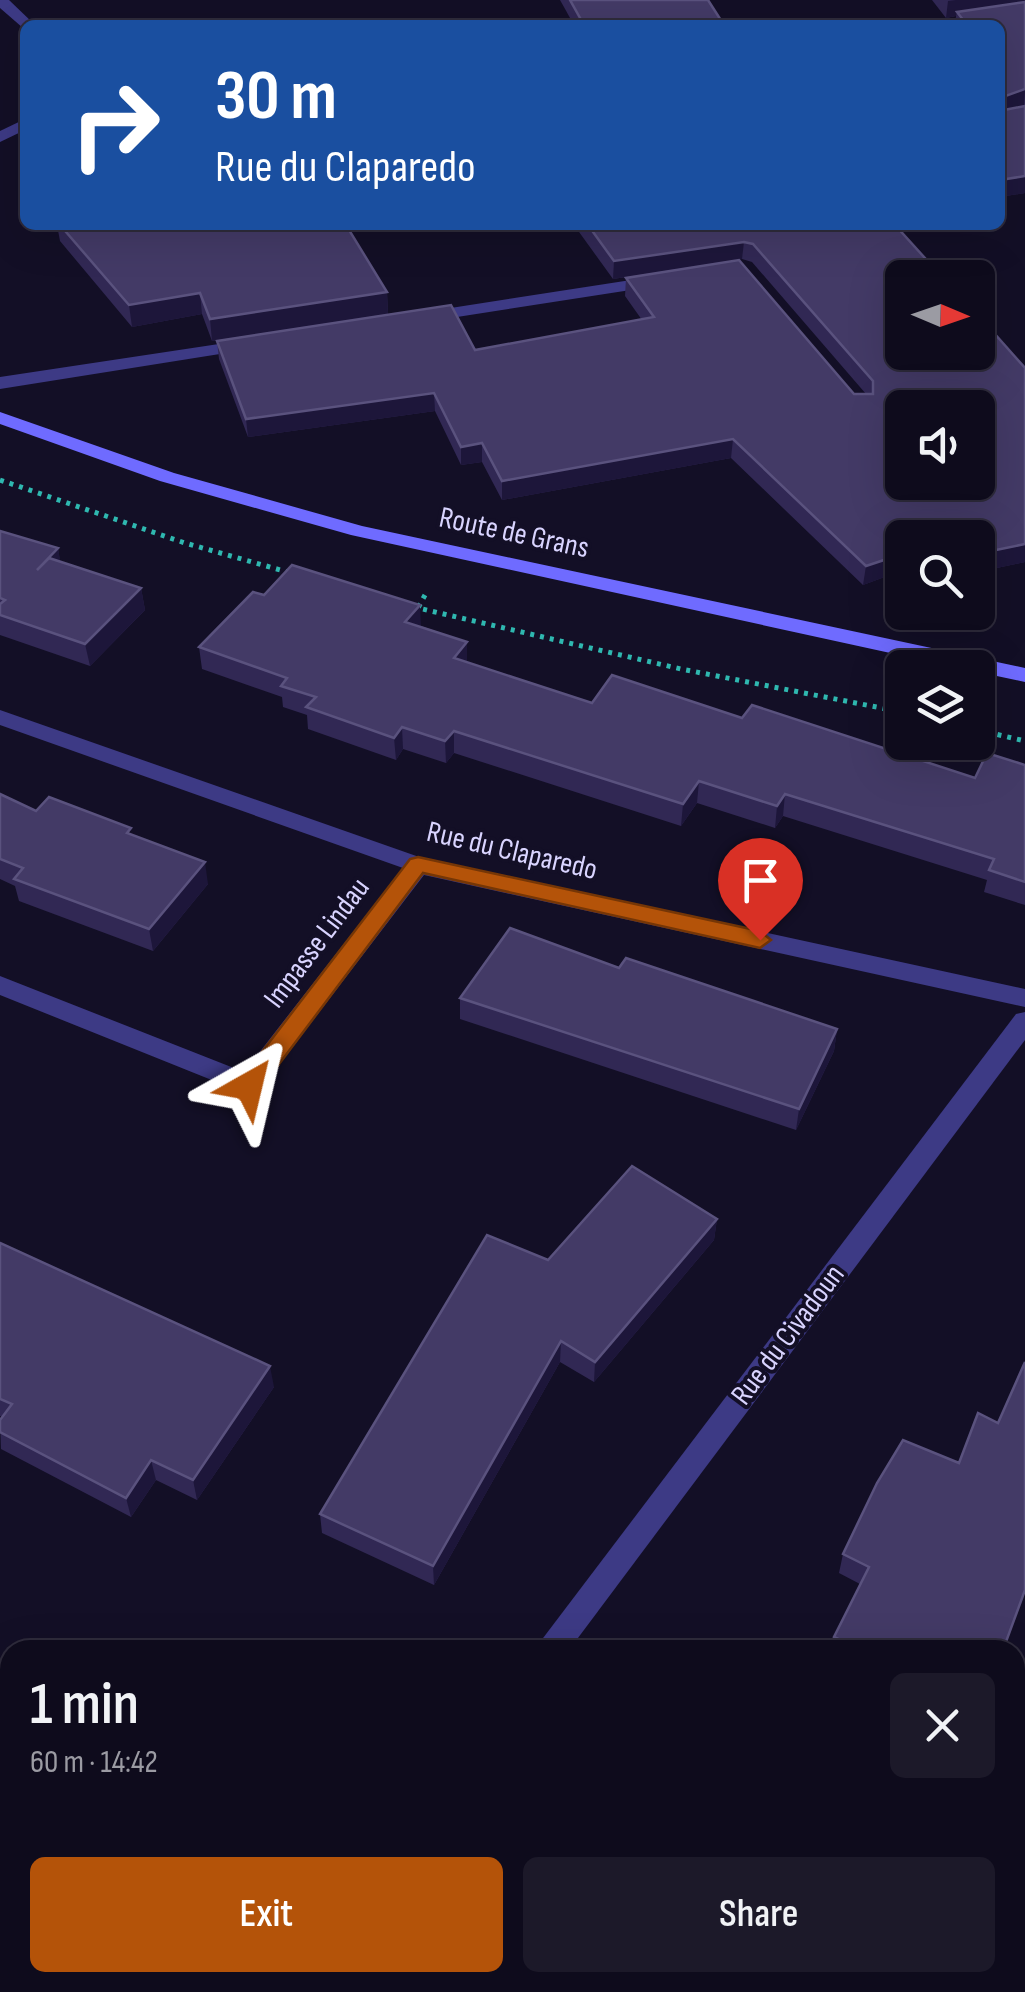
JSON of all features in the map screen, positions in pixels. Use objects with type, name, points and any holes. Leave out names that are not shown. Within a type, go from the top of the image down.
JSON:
[{"type":"street","points":[[0,0],[22,20]]},
{"type":"street","points":[[966,20],[1025,11]]},
{"type":"street","points":[[410,320],[684,277]]},
{"type":"street","points":[[0,383],[274,340]]},
{"type":"street","name":"Route de Grans","points":[[0,418],[168,477],[358,530],[1025,676]]},
{"type":"street","name":"Rue du Claparedo","points":[[0,718],[418,865],[1025,998]]},
{"type":"street","name":"Impasse Lindau","points":[[0,985],[249,1086],[418,865]]},
{"type":"street","name":"Rue du Civadoun","points":[[558,1640],[1025,1020]]},
{"type":"path","points":[[0,480],[186,543],[292,573]]},
{"type":"path","points":[[418,608],[432,584]]},
{"type":"path","points":[[400,603],[681,669],[885,709]]},
{"type":"path","points":[[995,734],[1025,741]]},
{"type":"building","points":[[570,0],[708,0],[721,20],[581,20]]},
{"type":"building","points":[[1025,2],[1025,89],[1005,96],[1005,20],[963,20],[957,12]]},
{"type":"building","points":[[1025,106],[1025,176],[1005,179],[1005,110]]},
{"type":"building","points":[[64,230],[349,230],[387,292],[210,319],[200,293],[129,305]]},
{"type":"building","points":[[592,230],[900,230],[927,260],[885,260],[885,370],[995,370],[995,334],[1025,368],[1025,544],[995,550],[995,520],[885,520],[885,560],[866,566],[733,439],[502,481],[482,443],[461,447],[434,393],[246,419],[217,341],[451,305],[475,350],[654,317],[626,278],[739,260],[854,394],[873,394],[873,381],[753,244],[744,242],[614,261]]},
{"type":"building","points":[[0,531],[58,548],[37,570],[49,558],[141,588],[85,644],[0,615],[0,604],[5,600],[0,598]]},
{"type":"building","points":[[292,565],[420,605],[405,622],[467,642],[454,658],[592,703],[612,675],[742,718],[752,705],[885,749],[885,760],[920,760],[975,778],[984,760],[995,760],[995,756],[1025,765],[1025,882],[989,870],[994,859],[785,794],[777,806],[699,781],[683,804],[454,731],[445,741],[402,727],[394,738],[306,707],[316,697],[281,686],[287,678],[199,647],[253,592],[264,595]]},
{"type":"building","points":[[0,794],[36,811],[49,797],[131,828],[127,833],[205,862],[149,929],[14,879],[23,868],[0,859]]},
{"type":"building","points":[[510,928],[619,968],[626,958],[837,1029],[799,1109],[460,998]]},
{"type":"building","points":[[632,1166],[717,1219],[595,1362],[561,1341],[433,1566],[320,1514],[487,1235],[548,1260]]},
{"type":"building","points":[[0,1243],[270,1366],[193,1480],[151,1460],[126,1498],[0,1432],[0,1420],[12,1404],[0,1399]]},
{"type":"building","points":[[1025,1362],[1025,1590],[1007,1640],[834,1637],[869,1567],[843,1554],[903,1440],[959,1463],[978,1413],[998,1423]]},
{"type":"route","points":[[249,1086],[418,865],[760,940]]}]
